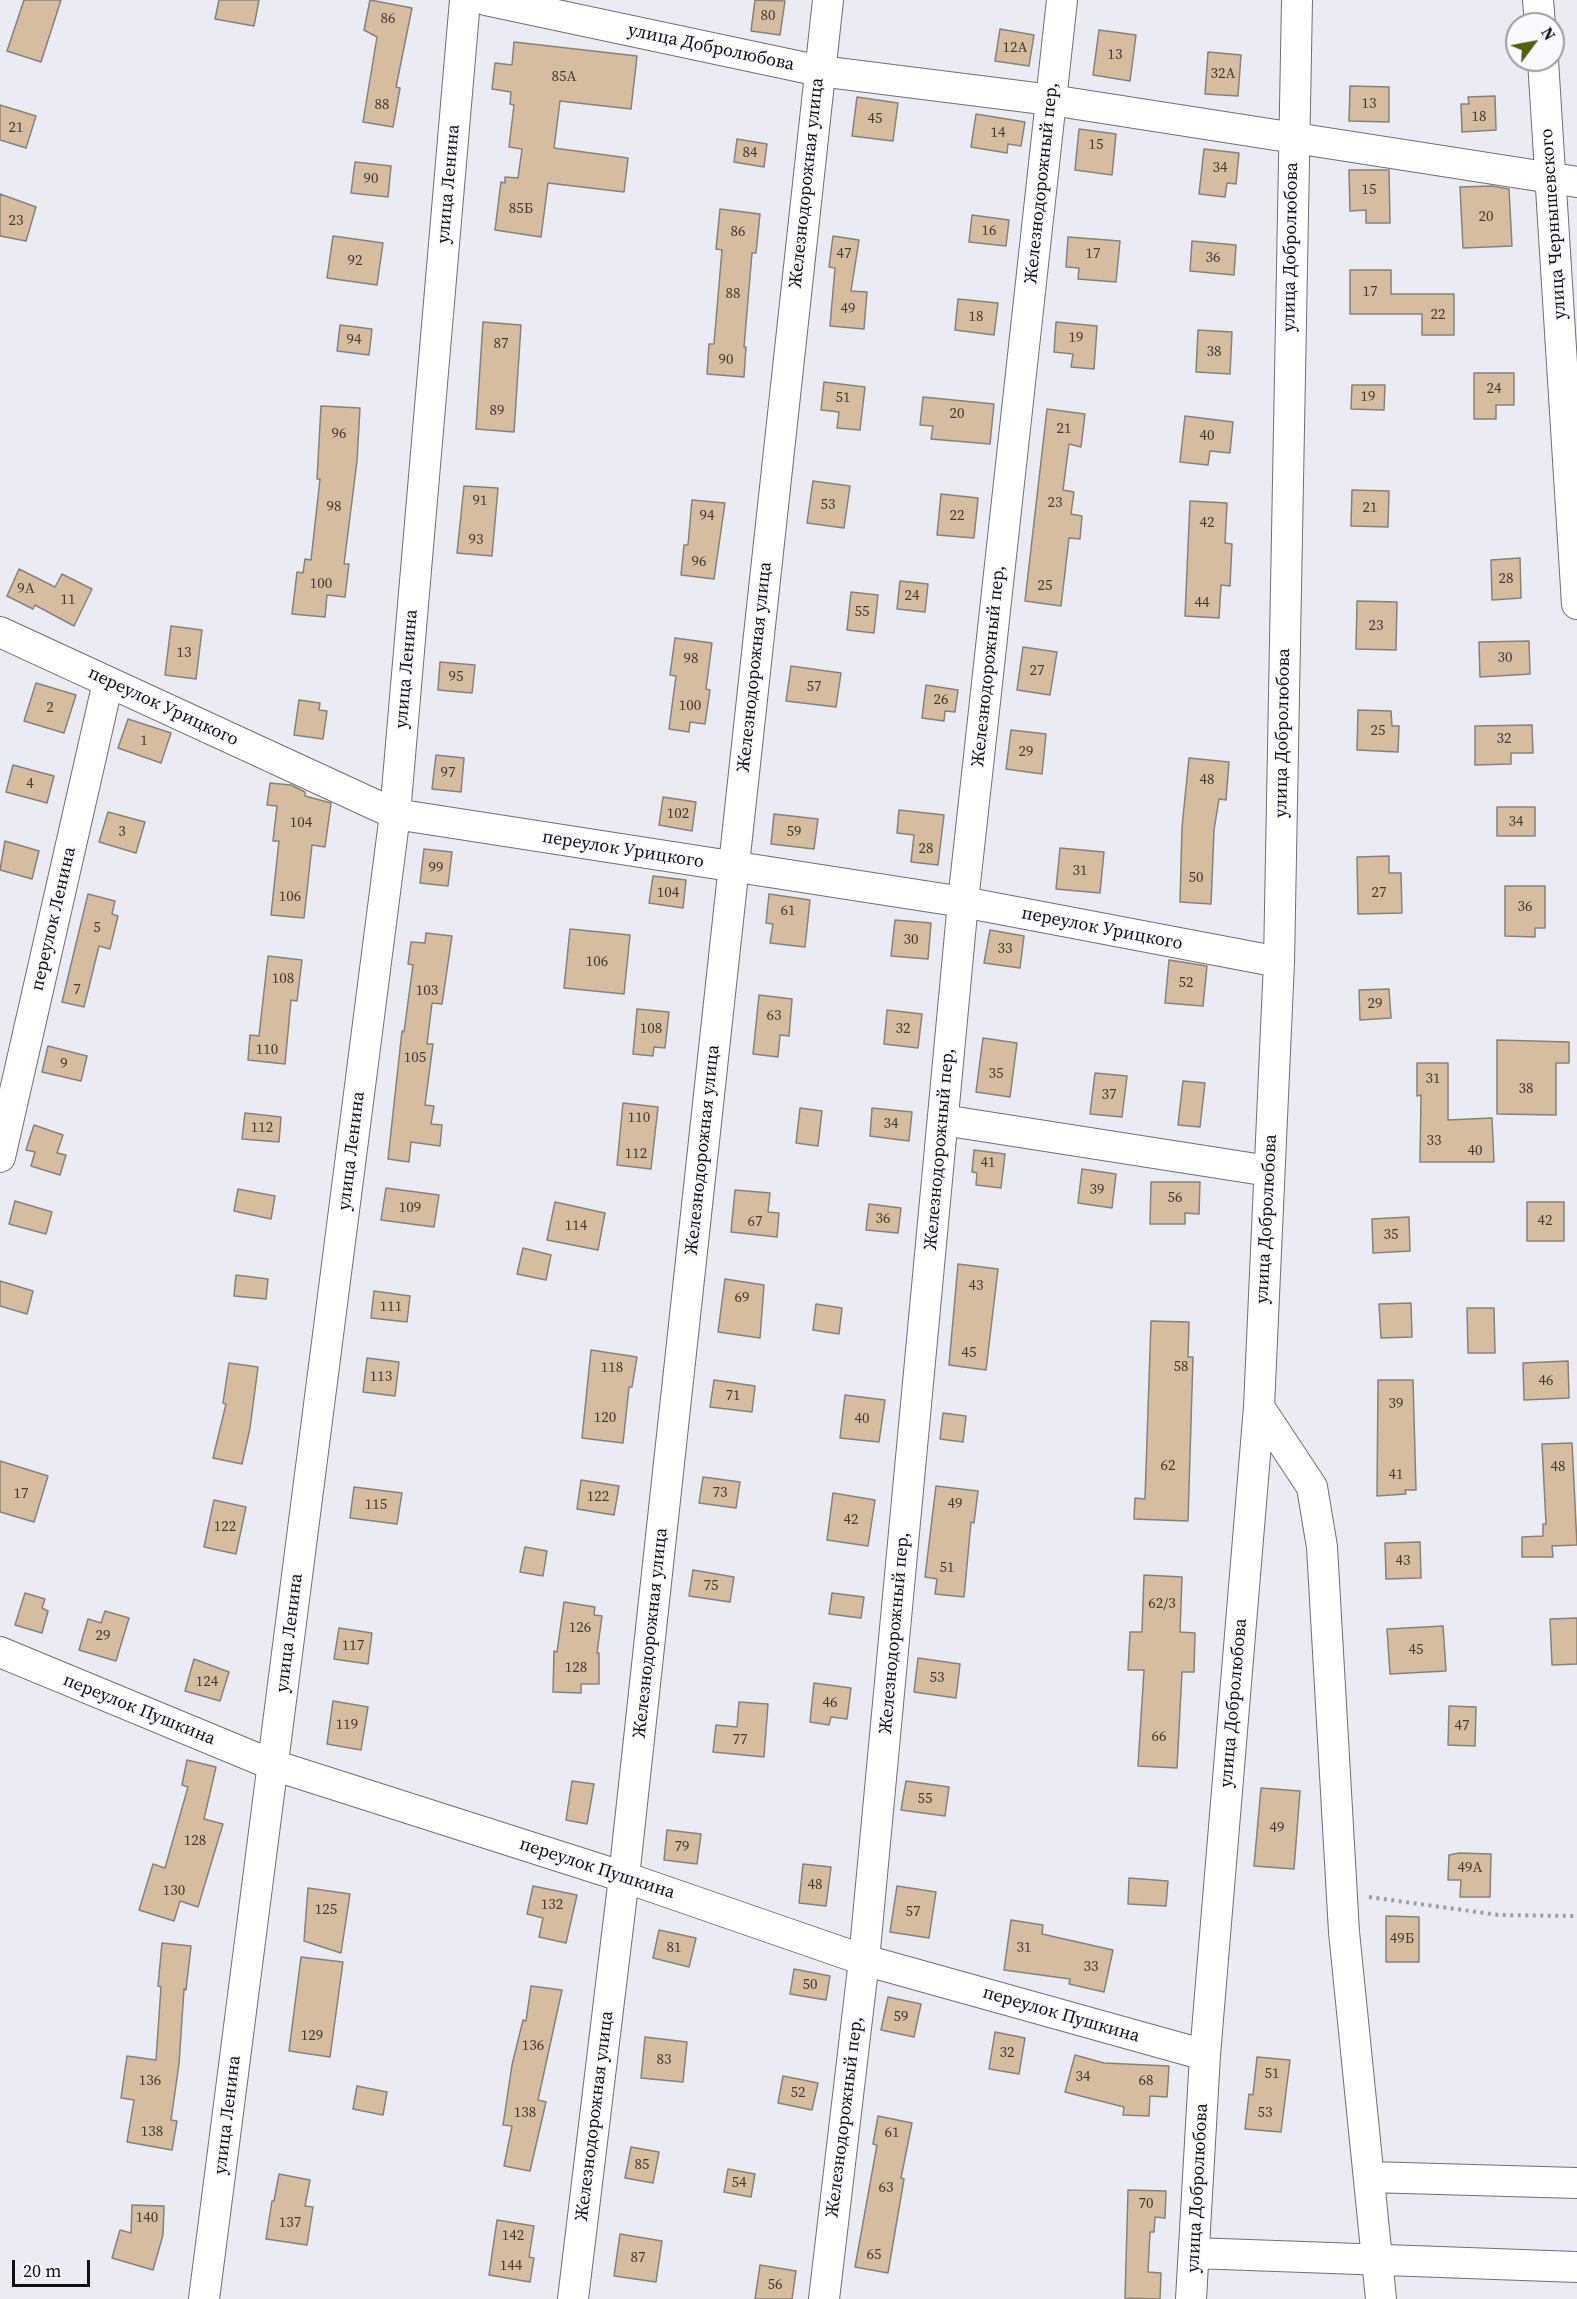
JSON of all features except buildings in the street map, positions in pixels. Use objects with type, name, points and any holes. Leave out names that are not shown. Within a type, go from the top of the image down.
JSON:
[{"type":"street","name":"улица Ленина","points":[[204,2299],[395,814],[465,0]]},
{"type":"street","name":"улица Добролюбова","points":[[486,0],[820,71],[1051,100],[1293,136],[1564,181]]},
{"type":"street","name":"Железнодорожная улица","points":[[573,2299],[624,1877],[828,0]]},
{"type":"street","name":"Железнодорожный пер,","points":[[824,2299],[864,1960],[963,902],[1062,0]]},
{"type":"street","name":"улица Добролюбова","points":[[1191,2299],[1206,2055],[1259,1407],[1279,962],[1297,0]]},
{"type":"street","name":"улица Чернышевского","points":[[1545,72],[1564,181],[1577,604]]},
{"type":"street","name":"переулок Урицкого","points":[[0,632],[395,814],[963,902],[1279,962]]},
{"type":"street","name":"переулок Ленина","points":[[0,1157],[108,682]]},
{"type":"street","points":[[943,1120],[1269,1172]]},
{"type":"street","points":[[1259,1407],[1312,1487],[1322,1547],[1342,1894],[1381,2299]]},
{"type":"street","name":"переулок Пушкина","points":[[0,1652],[273,1765],[624,1877],[864,1960],[1206,2055]]},
{"type":"street","points":[[1369,2177],[1577,2183]]},
{"type":"street","points":[[1194,2253],[1577,2267]]},
{"type":"path","points":[[1342,1894],[1499,1915],[1577,1916]]}]
